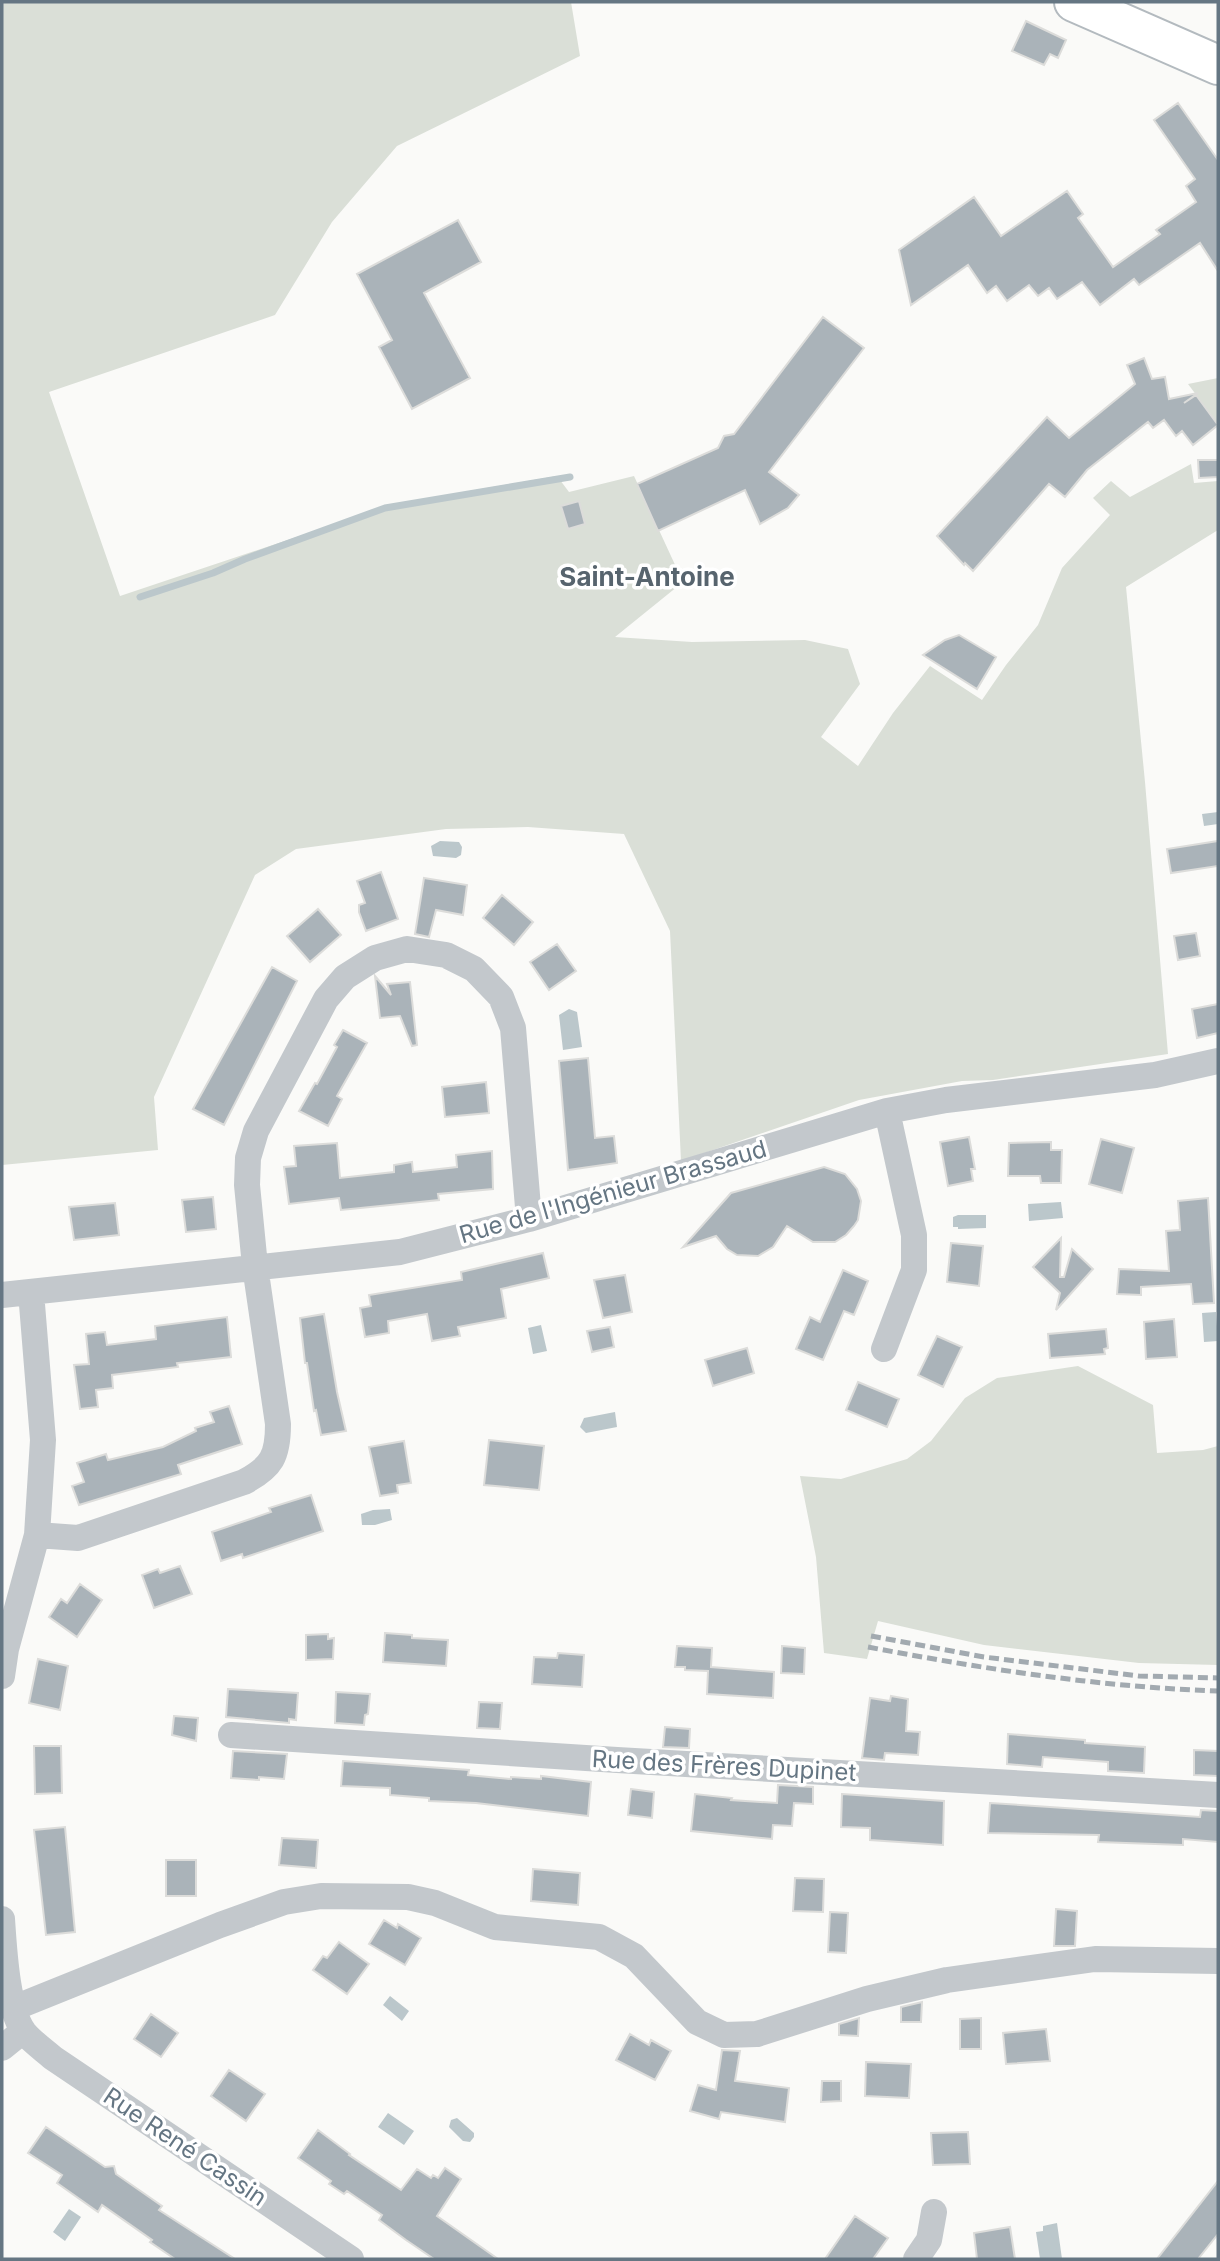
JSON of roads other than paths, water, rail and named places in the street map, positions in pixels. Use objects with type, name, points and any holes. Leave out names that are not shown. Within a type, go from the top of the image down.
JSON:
[{"type":"main road","points":[[1073,2],[1211,54]]},
{"type":"main road","points":[[1128,2],[1211,54]]},
{"type":"street","points":[[37,1535],[78,1538],[244,1482],[260,1474],[271,1463],[278,1445],[278,1424],[255,1266],[247,1158],[256,1131],[326,999],[345,977],[375,958],[407,949],[446,956],[474,969],[501,997],[513,1028],[529,1219]]},
{"type":"street","name":"Rue de l'Ingénieur Brassaud","points":[[2,1295],[400,1252],[529,1219],[887,1111],[946,1100],[1155,1075],[1218,1061]]},
{"type":"street","points":[[884,1349],[914,1270],[914,1235],[887,1111]]},
{"type":"street","points":[[2,1676],[6,1649],[37,1535],[43,1440],[31,1292]]},
{"type":"street","name":"Rue des Frères Dupinet","points":[[230,1735],[603,1760],[1218,1794]]},
{"type":"street","points":[[2,2048],[19,2019],[220,1925],[284,1902],[321,1896],[408,1897],[435,1903],[495,1927],[599,1937],[634,1956],[697,2022],[724,2035],[757,2034],[867,1999],[947,1980],[1095,1959],[1218,1962]]},
{"type":"street","points":[[2,1919],[5,1970],[19,2019]]},
{"type":"street","name":"Rue René Cassin","points":[[19,2019],[53,2058],[351,2259]]},
{"type":"street","points":[[916,2259],[929,2240],[934,2211]]},
{"type":"waterway","points":[[140,597],[213,573],[385,508],[570,477]]},
{"type":"railway","points":[[871,1636],[984,1657],[1139,1676],[1218,1678]]},
{"type":"railway","points":[[868,1647],[1042,1676],[1130,1686],[1218,1691]]},
{"type":"district","name":"Saint-Antoine","points":[[647,577]]}]
